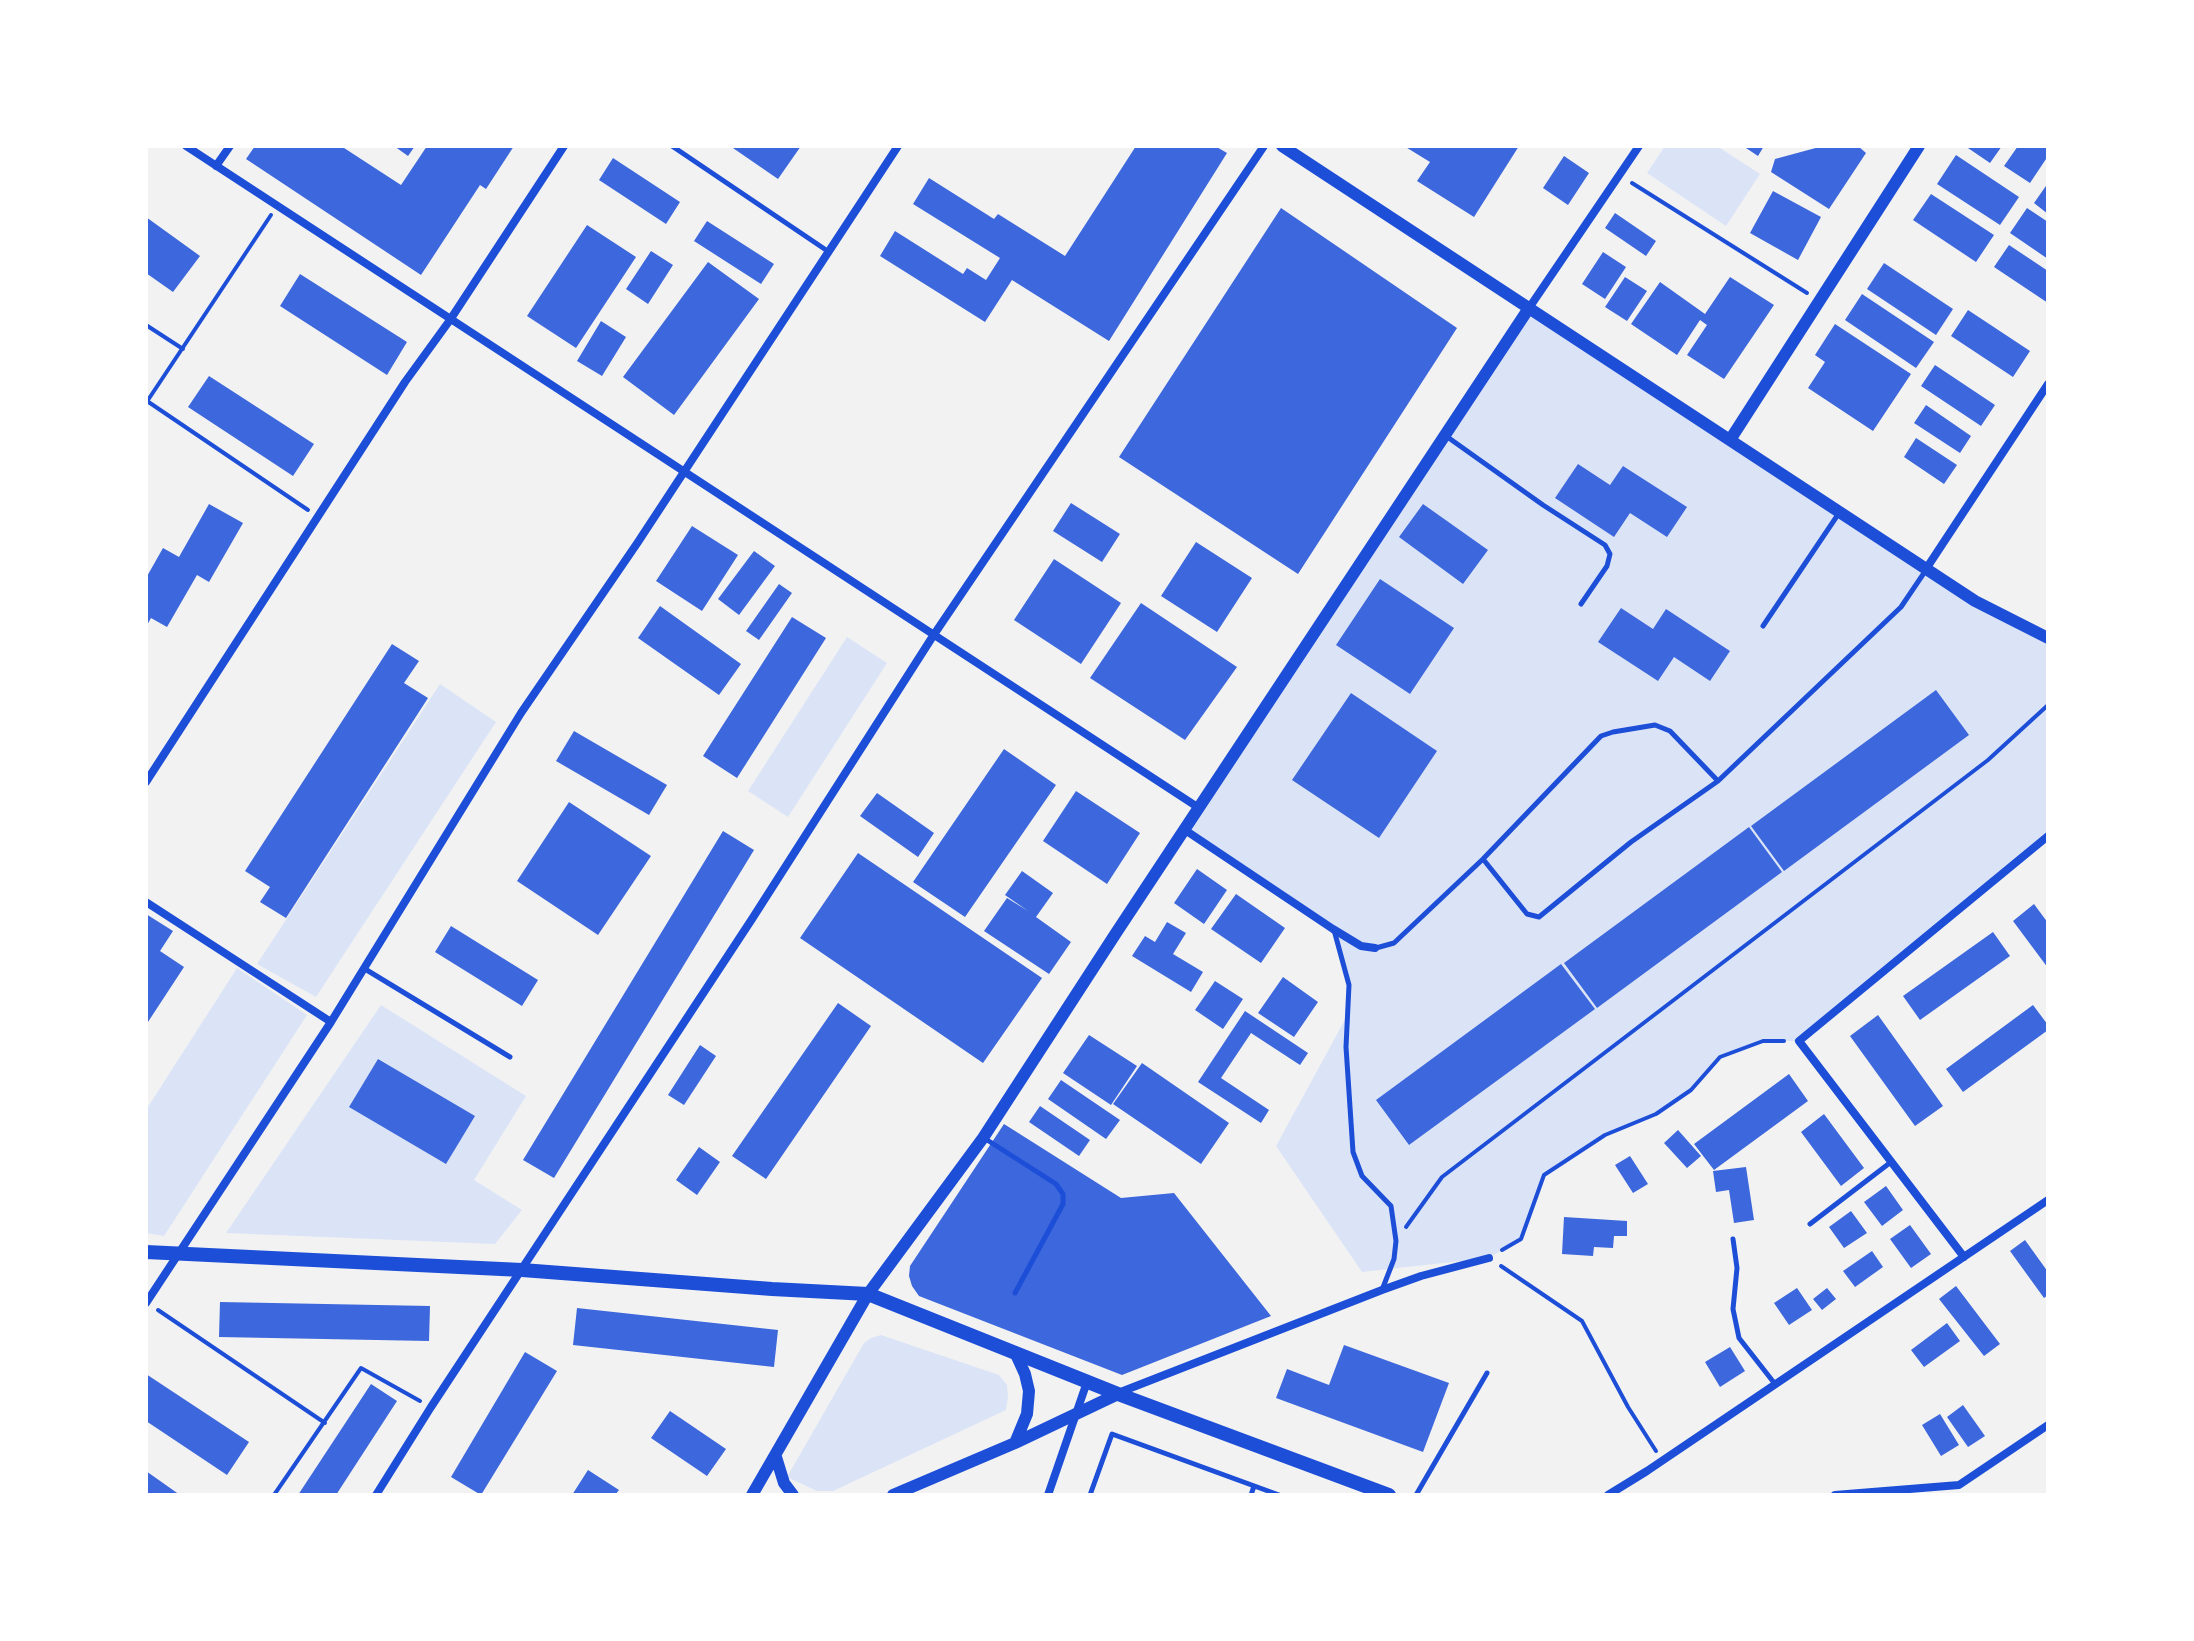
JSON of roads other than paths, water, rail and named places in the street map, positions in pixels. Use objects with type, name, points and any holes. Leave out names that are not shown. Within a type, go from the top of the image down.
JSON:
[{"type":"main road","points":[[146,1252],[522,1270],[868,1294],[1118,1394],[1389,1495]]},
{"type":"street","points":[[186,146],[1199,808]]},
{"type":"street","points":[[216,166],[230,146]]},
{"type":"street","points":[[146,782],[405,382],[450,320],[564,146]]},
{"type":"street","points":[[146,1302],[365,969],[521,713],[898,146]]},
{"type":"street","points":[[376,1495],[933,636],[1264,146]]},
{"type":"street","points":[[1282,146],[1975,601],[2048,638]]},
{"type":"street","points":[[752,1495],[868,1294],[983,1138],[1445,435],[1639,146]]},
{"type":"street","points":[[1730,440],[1919,146]]},
{"type":"street","points":[[1926,569],[2048,384]]},
{"type":"street","points":[[1185,830],[1333,929],[1361,946],[1375,948]]},
{"type":"street","points":[[1964,1257],[1799,1041],[2048,836]]},
{"type":"street","points":[[146,902],[331,1022]]},
{"type":"street","points":[[1608,1495],[2048,1200]]},
{"type":"street","points":[[893,1495],[1015,1443],[1118,1394],[1382,1290],[1489,1258]]},
{"type":"street","points":[[1015,1352],[1029,1391],[1027,1414],[1015,1443]]},
{"type":"street","points":[[1048,1495],[1087,1382]]},
{"type":"street","points":[[1835,1495],[1959,1485],[2048,1425]]},
{"type":"street","points":[[776,1457],[784,1483],[793,1495]]},
{"type":"lane","points":[[672,146],[829,252]]},
{"type":"lane","points":[[1445,435],[1605,545],[1610,554],[1607,566],[1581,604]]},
{"type":"lane","points":[[1763,626],[1840,512]]},
{"type":"lane","points":[[1483,859],[1527,914],[1539,917],[1631,842],[1718,781],[1901,607],[1926,569]]},
{"type":"lane","points":[[1375,948],[1394,943],[1483,859],[1601,736],[1655,725],[1670,731],[1718,781]]},
{"type":"lane","points":[[1333,929],[1349,985],[1346,1047],[1353,1152],[1362,1176],[1391,1206],[1396,1241],[1394,1259],[1382,1290]]},
{"type":"lane","points":[[365,969],[510,1057]]},
{"type":"lane","points":[[983,1138],[1056,1184],[1063,1194],[1063,1204],[1015,1293]]},
{"type":"lane","points":[[1810,1224],[1892,1161]]},
{"type":"lane","points":[[1733,1239],[1737,1268],[1733,1309],[1739,1338],[1775,1384]]},
{"type":"lane","points":[[1416,1495],[1487,1373]]},
{"type":"lane","points":[[1090,1495],[1112,1434],[1279,1495]]},
{"type":"lane","points":[[1251,1495],[1254,1486]]}]
